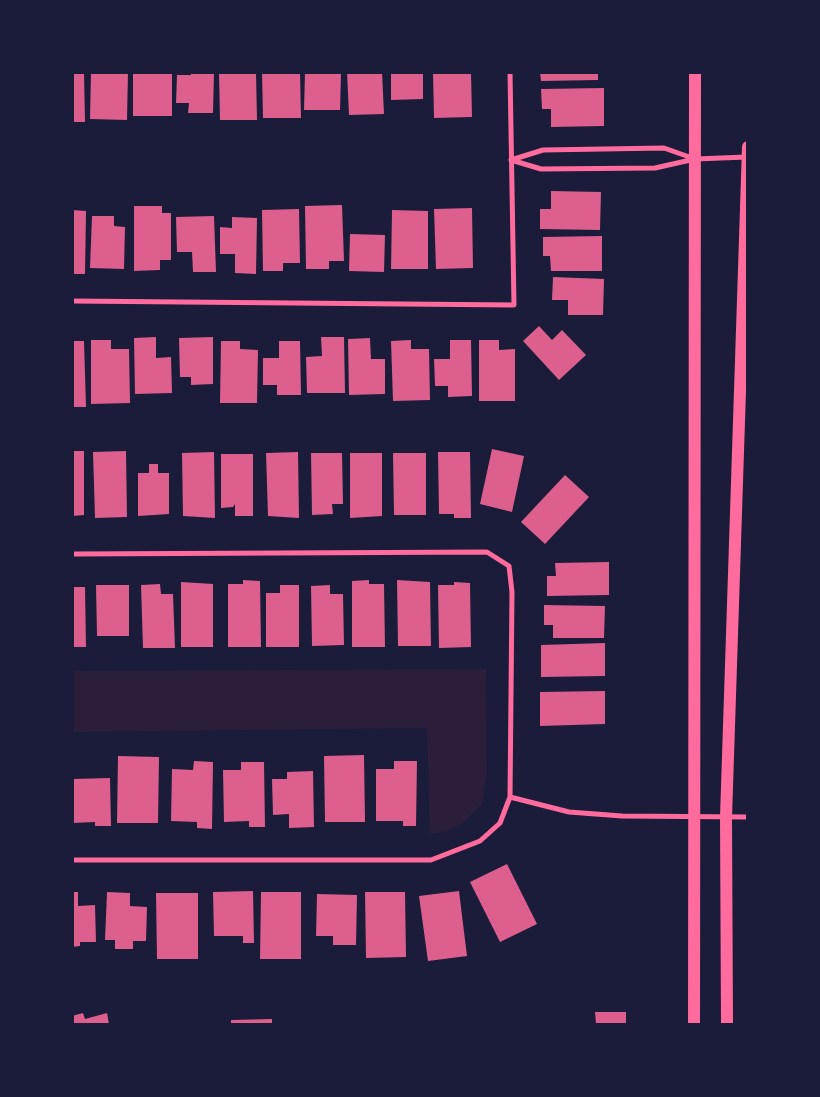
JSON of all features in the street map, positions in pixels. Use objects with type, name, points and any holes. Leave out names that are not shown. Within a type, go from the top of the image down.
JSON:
[{"type":"main road","points":[[694,1024],[695,72]]},
{"type":"main road","points":[[727,1024],[726,818],[748,147]]},
{"type":"street","points":[[72,301],[514,305],[510,72]]},
{"type":"street","points":[[511,160],[544,150],[664,148],[695,159]]},
{"type":"street","points":[[511,160],[541,169],[665,167],[695,159],[747,158]]},
{"type":"street","points":[[72,554],[487,552],[509,566],[512,592],[510,797],[500,823],[480,841],[431,860],[72,860]]},
{"type":"street","points":[[510,797],[569,812],[622,816],[748,818]]},
{"type":"shaded area","points":[[486,669],[487,772],[482,804],[463,823],[447,831],[430,834],[427,728],[73,732],[73,671]]},
{"type":"building","points":[[72,72],[84,72],[85,122],[72,122]]},
{"type":"building","points":[[91,72],[128,72],[127,120],[90,119]]},
{"type":"building","points":[[133,72],[172,72],[172,116],[133,116]]},
{"type":"building","points":[[191,72],[214,72],[213,113],[188,113],[189,103],[176,103],[177,75],[191,75]]},
{"type":"building","points":[[219,72],[256,72],[257,120],[220,120]]},
{"type":"building","points":[[262,72],[300,72],[301,118],[263,118]]},
{"type":"building","points":[[305,72],[341,74],[340,110],[304,110]]},
{"type":"building","points":[[347,72],[382,72],[384,114],[349,115]]},
{"type":"building","points":[[391,72],[423,72],[423,99],[391,100]]},
{"type":"building","points":[[433,72],[471,72],[472,117],[434,118]]},
{"type":"building","points":[[540,72],[598,72],[598,80],[541,81]]},
{"type":"building","points":[[604,88],[604,126],[551,127],[551,109],[542,109],[541,89]]},
{"type":"building","points":[[551,191],[601,192],[600,230],[540,229],[540,209],[551,209]]},
{"type":"building","points":[[342,205],[344,261],[329,261],[329,269],[306,269],[305,206]]},
{"type":"building","points":[[134,206],[162,206],[162,213],[171,213],[171,260],[160,260],[160,270],[134,271]]},
{"type":"building","points":[[472,208],[473,268],[436,269],[434,209]]},
{"type":"building","points":[[299,209],[300,263],[283,263],[283,271],[263,271],[262,210]]},
{"type":"building","points":[[72,210],[86,211],[85,274],[72,274]]},
{"type":"building","points":[[392,210],[428,211],[428,269],[391,269]]},
{"type":"building","points":[[92,216],[114,216],[114,226],[125,227],[124,269],[90,268]]},
{"type":"building","points":[[214,216],[216,272],[193,272],[192,252],[177,252],[176,217]]},
{"type":"building","points":[[232,217],[257,218],[256,274],[235,273],[235,254],[220,254],[220,227],[232,228]]},
{"type":"building","points":[[350,234],[385,235],[384,272],[349,271]]},
{"type":"building","points":[[602,236],[602,271],[551,271],[550,256],[543,256],[543,237]]},
{"type":"building","points":[[553,277],[604,279],[603,315],[568,315],[568,300],[552,300]]},
{"type":"building","points":[[539,326],[552,340],[562,330],[586,355],[559,380],[523,341]]},
{"type":"building","points":[[156,337],[156,358],[171,357],[172,393],[135,394],[134,338]]},
{"type":"building","points":[[213,337],[213,384],[191,385],[191,377],[180,377],[179,338]]},
{"type":"building","points":[[321,337],[344,337],[345,393],[307,393],[306,357],[322,356]]},
{"type":"building","points":[[370,338],[371,359],[385,359],[385,394],[349,395],[348,339]]},
{"type":"building","points":[[91,340],[111,340],[111,349],[129,349],[130,403],[91,404]]},
{"type":"building","points":[[411,340],[411,349],[429,349],[430,400],[393,401],[391,341]]},
{"type":"building","points":[[450,340],[471,340],[472,396],[448,397],[448,386],[435,386],[434,359],[450,359]]},
{"type":"building","points":[[479,340],[499,340],[499,350],[515,349],[515,401],[479,401]]},
{"type":"building","points":[[72,341],[84,341],[86,407],[72,407]]},
{"type":"building","points":[[221,341],[240,341],[240,349],[258,350],[257,403],[220,403]]},
{"type":"building","points":[[279,341],[300,341],[301,395],[277,395],[277,385],[263,385],[263,358],[279,358]]},
{"type":"building","points":[[492,449],[524,456],[512,512],[480,504]]},
{"type":"building","points":[[72,451],[84,451],[84,515],[72,516]]},
{"type":"building","points":[[126,451],[127,517],[95,518],[93,452]]},
{"type":"building","points":[[214,452],[215,518],[183,516],[182,453]]},
{"type":"building","points":[[298,452],[299,518],[268,516],[266,453]]},
{"type":"building","points":[[438,452],[470,452],[471,518],[454,518],[454,514],[439,514]]},
{"type":"building","points":[[311,453],[342,453],[343,504],[332,504],[333,514],[312,515]]},
{"type":"building","points":[[350,453],[382,453],[382,516],[350,518]]},
{"type":"building","points":[[393,453],[426,453],[426,515],[394,515]]},
{"type":"building","points":[[221,454],[253,454],[253,516],[235,516],[235,504],[233,507],[221,508]]},
{"type":"building","points":[[149,464],[158,464],[158,473],[169,473],[169,514],[138,516],[138,473],[149,473]]},
{"type":"building","points":[[565,475],[589,497],[545,544],[521,522]]},
{"type":"building","points":[[609,562],[609,595],[547,596],[547,576],[556,576],[555,563]]},
{"type":"building","points":[[243,580],[260,581],[261,647],[228,647],[228,584],[243,584]]},
{"type":"building","points":[[369,580],[369,584],[384,584],[385,647],[352,647],[352,581]]},
{"type":"building","points":[[397,580],[430,582],[431,646],[398,646]]},
{"type":"building","points":[[181,582],[213,584],[213,647],[181,647]]},
{"type":"building","points":[[454,582],[470,583],[471,647],[439,648],[438,585],[454,585]]},
{"type":"building","points":[[160,584],[161,594],[173,594],[175,648],[143,648],[141,585]]},
{"type":"building","points":[[96,585],[129,585],[129,636],[97,636]]},
{"type":"building","points":[[280,585],[299,585],[299,647],[266,647],[266,593],[280,593]]},
{"type":"building","points":[[330,585],[330,594],[343,594],[344,645],[312,646],[311,586]]},
{"type":"building","points":[[72,587],[85,587],[86,647],[72,647]]},
{"type":"building","points":[[544,605],[605,606],[604,638],[553,638],[553,625],[544,625]]},
{"type":"building","points":[[605,643],[605,676],[541,677],[541,645]]},
{"type":"building","points":[[605,691],[605,724],[540,726],[540,692]]},
{"type":"building","points":[[364,755],[365,822],[325,822],[324,756]]},
{"type":"building","points":[[118,756],[159,757],[158,823],[117,823]]},
{"type":"building","points":[[194,761],[213,762],[212,829],[197,828],[197,822],[171,821],[172,769],[193,770]]},
{"type":"building","points":[[394,761],[417,761],[416,826],[403,826],[403,821],[376,821],[376,769],[394,769]]},
{"type":"building","points":[[241,762],[264,762],[265,827],[249,827],[249,821],[224,822],[223,770],[241,770]]},
{"type":"building","points":[[313,771],[314,827],[289,828],[289,814],[273,815],[272,779],[287,779],[287,772]]},
{"type":"building","points":[[110,778],[111,826],[95,826],[95,822],[72,823],[72,779]]},
{"type":"building","points":[[507,864],[537,924],[500,942],[470,882]]},
{"type":"building","points":[[253,891],[254,943],[243,943],[243,936],[214,936],[213,892]]},
{"type":"building","points":[[459,891],[467,956],[428,961],[419,896]]},
{"type":"building","points":[[72,892],[78,892],[78,906],[95,905],[96,942],[80,942],[80,946],[72,947]]},
{"type":"building","points":[[107,892],[130,893],[130,906],[147,907],[146,941],[133,941],[133,949],[115,949],[115,940],[105,940]]},
{"type":"building","points":[[261,892],[301,892],[301,959],[260,959]]},
{"type":"building","points":[[365,892],[405,892],[406,957],[366,958]]},
{"type":"building","points":[[156,893],[198,893],[198,959],[157,959]]},
{"type":"building","points":[[317,894],[357,895],[356,945],[333,945],[333,936],[316,936]]},
{"type":"building","points":[[595,1012],[626,1012],[626,1024],[596,1024]]},
{"type":"building","points":[[83,1013],[85,1019],[107,1013],[109,1024],[72,1024],[72,1016]]},
{"type":"building","points":[[272,1019],[272,1024],[231,1024],[231,1020]]}]
